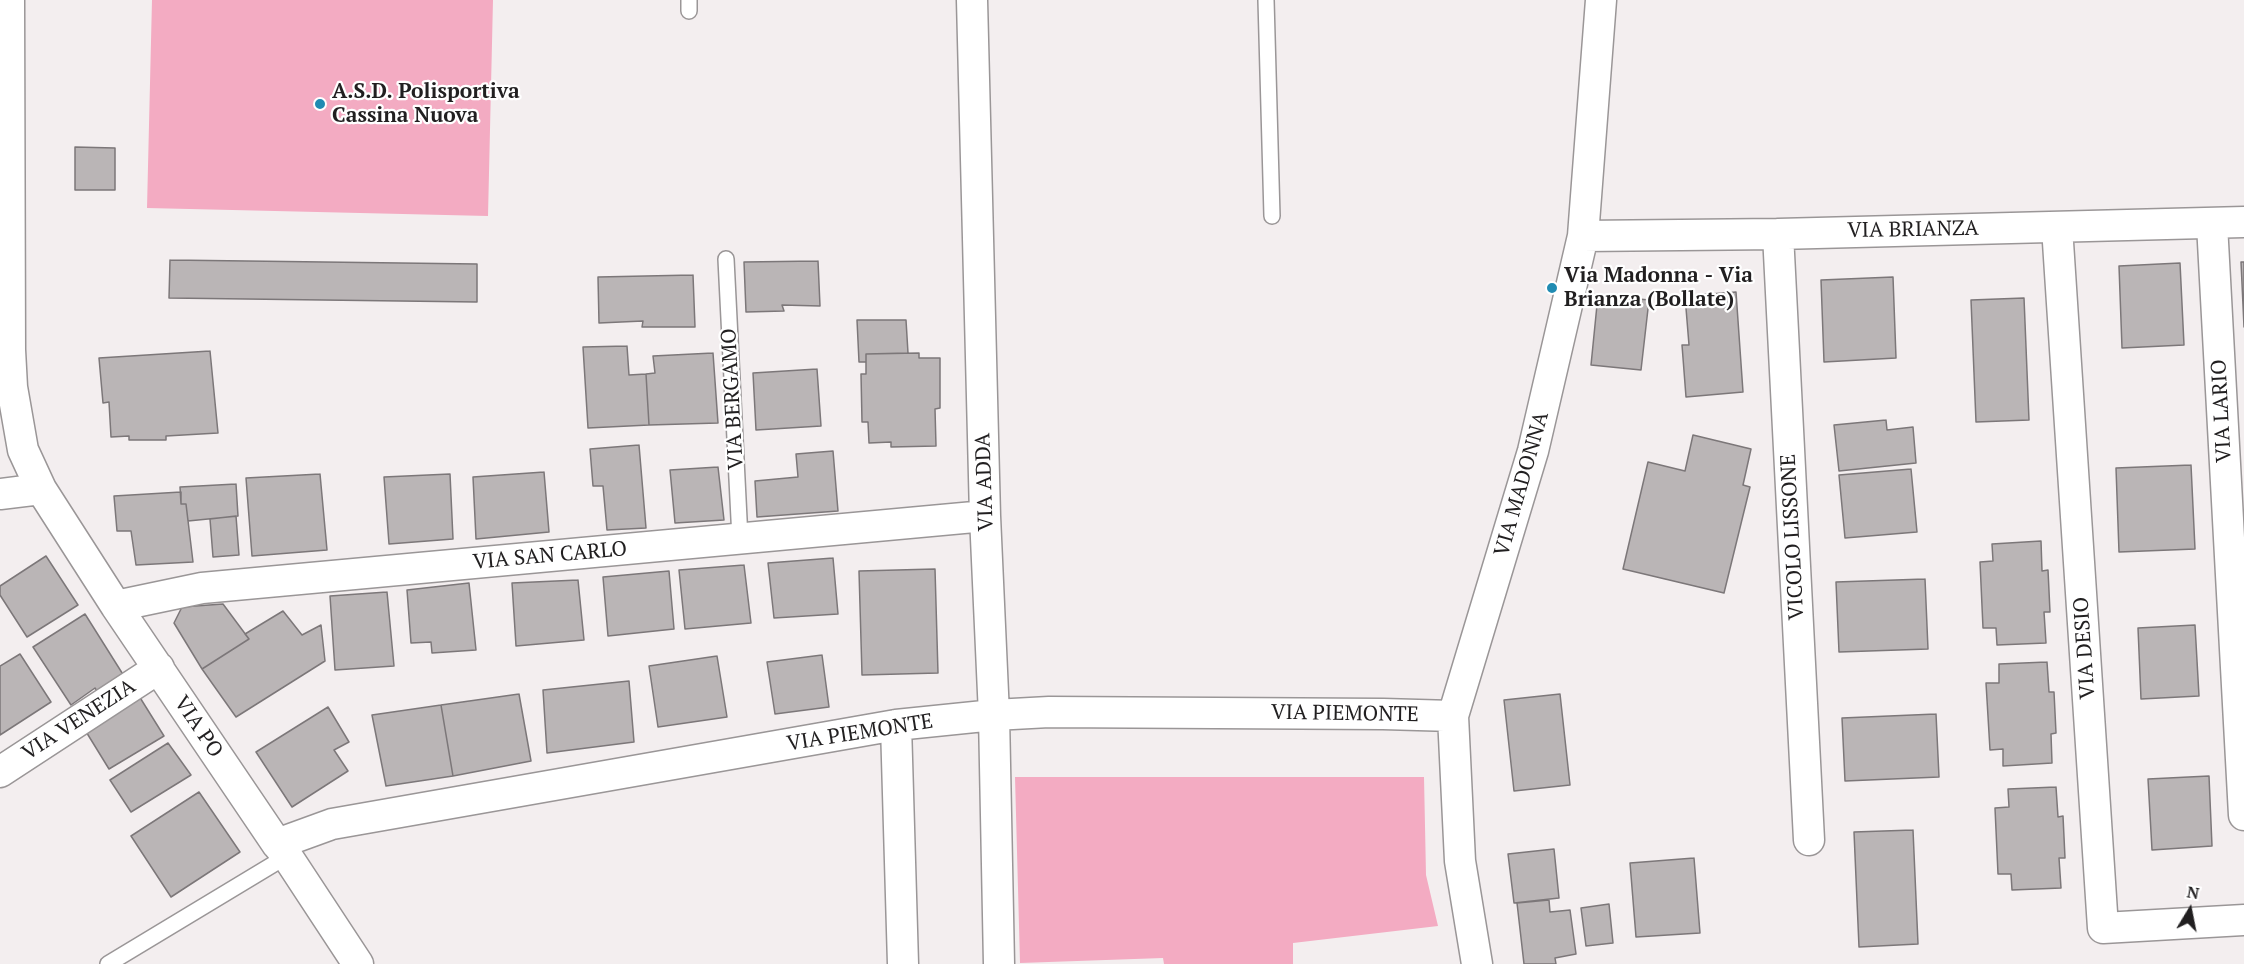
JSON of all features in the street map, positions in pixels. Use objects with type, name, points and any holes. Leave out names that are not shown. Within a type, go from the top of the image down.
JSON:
[{"type":"street","name":"VIA PO","points":[[9,0],[10,350],[14,397],[23,450],[41,489],[116,606],[358,964]]},
{"type":"street","name":"VIA ADDA","points":[[972,0],[985,516],[994,715],[999,964]]},
{"type":"street","name":"VIA MADONNA","points":[[1477,964],[1460,861],[1453,716],[1533,451],[1582,236],[1601,0]]},
{"type":"street","name":"VIA BRIANZA","points":[[1582,236],[1778,234],[2244,222]]},
{"type":"street","name":"VIA LARIO","points":[[2212,224],[2244,815]]},
{"type":"street","name":"VIA DESIO","points":[[2057,227],[2103,928],[2244,920]]},
{"type":"street","name":"VICOLO LISSONE","points":[[1778,234],[1809,840]]},
{"type":"street","points":[[0,494],[41,489]]},
{"type":"street","name":"VIA SAN CARLO","points":[[116,606],[202,588],[985,516]]},
{"type":"street","name":"VIA VENEZIA","points":[[0,772],[159,668]]},
{"type":"street","name":"VIA PIEMONTE","points":[[282,850],[332,824],[896,725],[1049,712],[1453,716]]},
{"type":"street","points":[[896,725],[903,964]]},
{"type":"lane","points":[[1266,0],[1272,216]]},
{"type":"lane","name":"VIA BERGAMO","points":[[726,259],[740,539]]},
{"type":"lane","points":[[108,964],[282,850]]},
{"type":"shaded area","name":"A.S.D. Polisportiva Cassina Nuova","points":[[152,0],[493,0],[488,216],[147,208]]},
{"type":"shaded area","points":[[1015,777],[1424,777],[1426,875],[1438,926],[1293,943],[1293,964],[1164,964],[1163,958],[1020,963]]},
{"type":"building","points":[[75,147],[115,148],[115,190],[75,190]]},
{"type":"building","points":[[170,260],[477,264],[477,302],[169,298]]},
{"type":"building","points":[[818,261],[820,306],[782,305],[784,311],[746,312],[744,262]]},
{"type":"building","points":[[2241,262],[2244,262],[2244,327]]},
{"type":"building","points":[[2180,263],[2184,345],[2122,348],[2119,266]]},
{"type":"building","points":[[693,275],[695,327],[642,327],[643,321],[599,323],[598,277]]},
{"type":"building","points":[[1893,277],[1896,358],[1824,362],[1821,280]]},
{"type":"building","points":[[1736,292],[1743,392],[1686,397],[1682,345],[1689,345],[1685,296]]},
{"type":"building","points":[[1598,295],[1649,300],[1641,370],[1591,365]]},
{"type":"building","points":[[2024,298],[2029,420],[1976,422],[1971,300]]},
{"type":"building","points":[[857,320],[906,320],[908,353],[866,354],[866,362],[859,362]]},
{"type":"building","points":[[627,346],[629,375],[646,374],[649,425],[588,428],[583,347]]},
{"type":"building","points":[[210,351],[218,433],[166,436],[166,440],[129,440],[129,436],[111,437],[109,402],[103,403],[99,358]]},
{"type":"building","points":[[713,353],[718,423],[649,425],[646,374],[655,373],[653,356]]},
{"type":"building","points":[[919,353],[919,358],[940,358],[940,408],[935,409],[936,446],[891,447],[891,442],[869,443],[868,422],[862,422],[861,374],[866,374],[866,354]]},
{"type":"building","points":[[817,369],[821,426],[756,430],[753,373]]},
{"type":"building","points":[[1886,420],[1887,430],[1913,427],[1916,463],[1839,471],[1834,425]]},
{"type":"building","points":[[1693,435],[1751,449],[1743,485],[1750,487],[1724,593],[1623,569],[1648,462],[1685,471]]},
{"type":"building","points":[[639,445],[646,528],[607,530],[603,486],[593,486],[590,449]]},
{"type":"building","points":[[833,451],[838,511],[757,517],[755,481],[798,477],[796,454]]},
{"type":"building","points":[[2191,465],[2195,549],[2119,552],[2116,468]]},
{"type":"building","points":[[718,467],[724,520],[675,523],[670,470]]},
{"type":"building","points":[[1911,469],[1917,532],[1845,538],[1839,475]]},
{"type":"building","points":[[544,472],[549,532],[476,539],[473,477]]},
{"type":"building","points":[[320,474],[327,550],[252,556],[246,478]]},
{"type":"building","points":[[450,474],[453,539],[389,544],[384,477]]},
{"type":"building","points":[[236,484],[238,516],[188,521],[186,504],[181,504],[180,487]]},
{"type":"building","points":[[181,492],[181,504],[186,504],[193,562],[136,565],[131,531],[117,531],[114,496]]},
{"type":"building","points":[[236,516],[239,555],[213,557],[210,519]]},
{"type":"building","points":[[2041,541],[2042,571],[2048,570],[2050,612],[2044,612],[2046,643],[1997,645],[1996,628],[1983,628],[1980,562],[1993,561],[1992,544]]},
{"type":"building","points":[[46,556],[78,605],[27,637],[0,595],[0,586]]},
{"type":"building","points":[[833,558],[838,614],[774,618],[768,563]]},
{"type":"building","points":[[744,565],[751,623],[685,629],[679,570]]},
{"type":"building","points":[[935,569],[938,673],[862,675],[859,571]]},
{"type":"building","points":[[669,571],[674,629],[608,636],[603,577]]},
{"type":"building","points":[[1925,579],[1928,649],[1839,652],[1836,582]]},
{"type":"building","points":[[578,580],[584,640],[516,646],[512,583]]},
{"type":"building","points":[[469,583],[476,650],[432,653],[431,642],[411,643],[407,590]]},
{"type":"building","points":[[387,592],[394,666],[335,670],[330,596]]},
{"type":"building","points":[[223,604],[249,639],[202,669],[174,623],[182,607]]},
{"type":"building","points":[[283,611],[302,635],[321,625],[325,661],[236,717],[202,669],[249,639],[245,634]]},
{"type":"building","points":[[85,614],[124,676],[99,694],[95,688],[71,705],[33,647]]},
{"type":"building","points":[[2195,625],[2199,696],[2141,699],[2138,628]]},
{"type":"building","points":[[20,654],[51,702],[0,735],[0,666]]},
{"type":"building","points":[[822,655],[829,707],[775,714],[767,662]]},
{"type":"building","points":[[717,656],[727,717],[658,727],[649,666]]},
{"type":"building","points":[[2047,662],[2049,692],[2054,692],[2056,733],[2051,734],[2052,763],[2003,766],[2003,749],[1990,750],[1986,683],[1999,683],[1999,664]]},
{"type":"building","points":[[629,681],[634,742],[547,753],[543,690]]},
{"type":"building","points":[[519,694],[531,761],[453,776],[441,705]]},
{"type":"building","points":[[1560,694],[1570,785],[1514,791],[1504,700]]},
{"type":"building","points":[[139,696],[164,736],[109,769],[85,730]]},
{"type":"building","points":[[441,705],[453,776],[386,786],[372,715]]},
{"type":"building","points":[[328,707],[349,742],[334,750],[348,771],[292,807],[256,752]]},
{"type":"building","points":[[1936,714],[1939,777],[1845,781],[1842,718]]},
{"type":"building","points":[[168,743],[191,775],[131,812],[110,780]]},
{"type":"building","points":[[2209,776],[2212,846],[2152,850],[2148,779]]},
{"type":"building","points":[[2056,787],[2058,817],[2063,816],[2065,858],[2059,858],[2061,888],[2012,890],[2011,874],[1998,874],[1995,808],[2009,807],[2008,789]]},
{"type":"building","points":[[199,792],[240,852],[171,897],[131,836]]},
{"type":"building","points":[[1913,830],[1918,944],[1859,947],[1854,832]]},
{"type":"building","points":[[1554,849],[1559,898],[1514,903],[1508,854]]},
{"type":"building","points":[[1694,858],[1700,933],[1636,937],[1630,863]]},
{"type":"building","points":[[1549,900],[1550,912],[1570,910],[1576,954],[1555,958],[1556,964],[1524,964],[1517,903]]},
{"type":"building","points":[[1609,904],[1613,943],[1586,946],[1581,908]]},
{"type":"place","name":"A.S.D. Polisportiva Cassina Nuova","points":[[320,104]]},
{"type":"place","name":"Via Madonna - Via Brianza (Bollate)","points":[[1552,288]]}]
